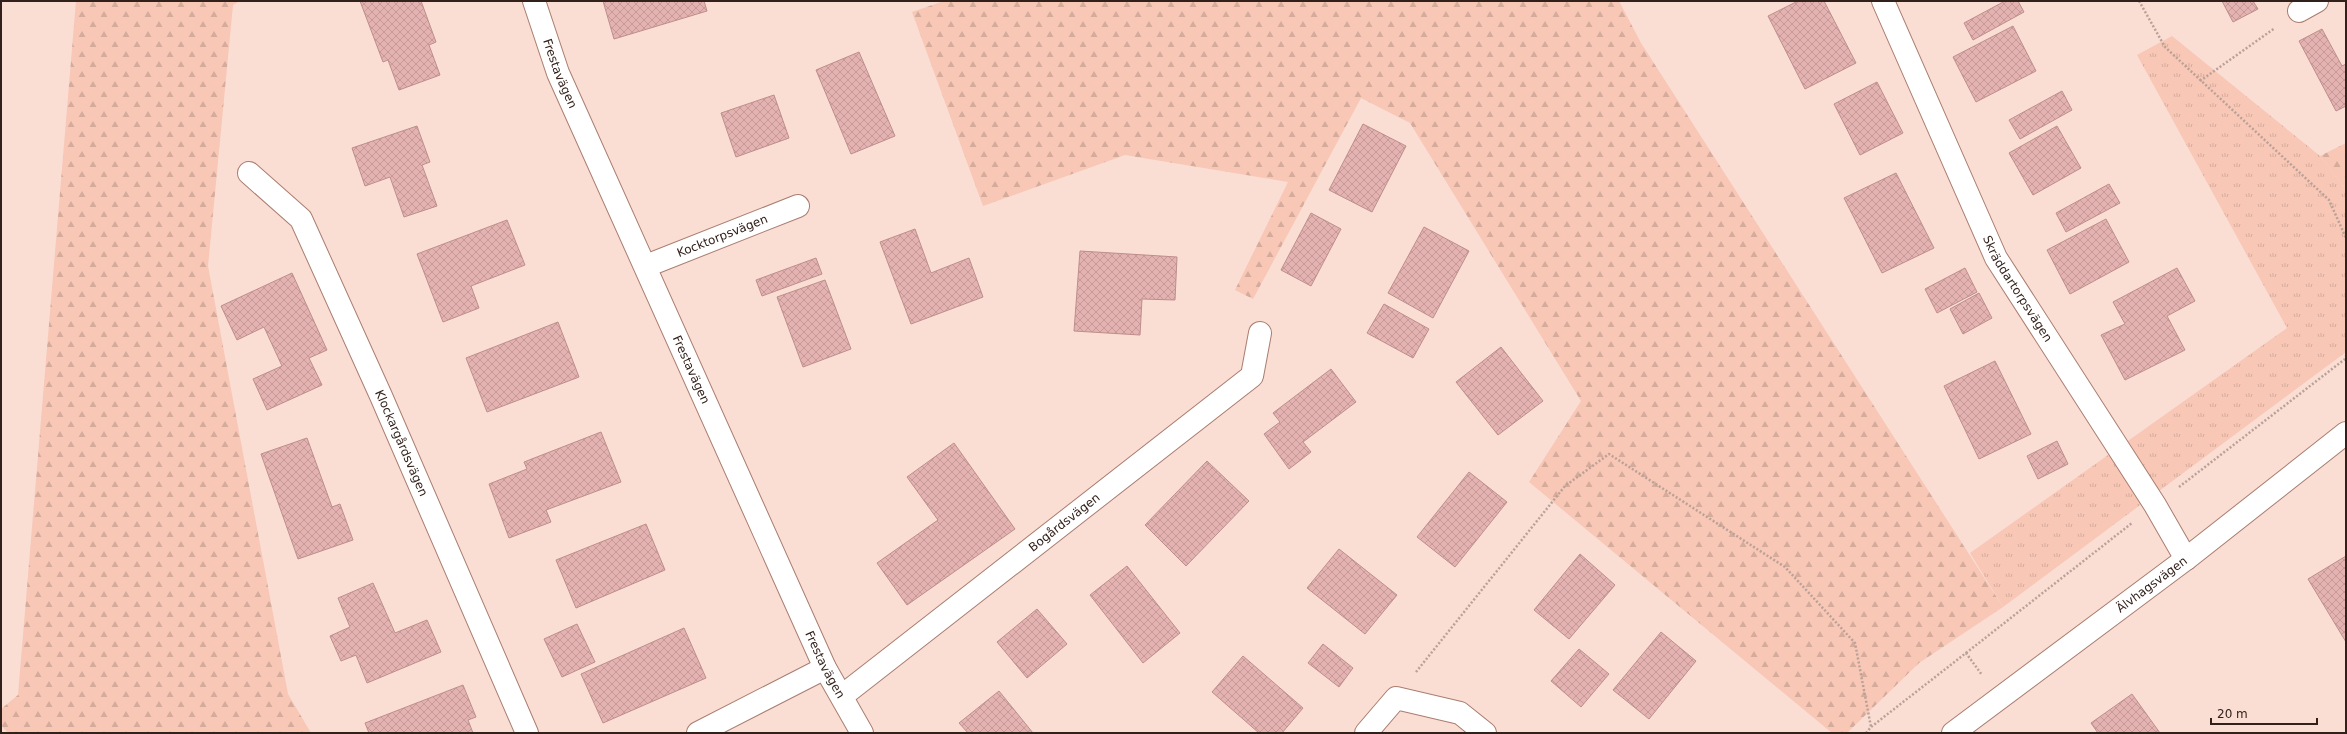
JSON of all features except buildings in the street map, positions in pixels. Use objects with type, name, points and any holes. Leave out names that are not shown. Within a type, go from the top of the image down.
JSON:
[{"type":"street","name":"Frestavägen","points":[[534,1],[558,73],[646,266],[825,668],[862,733]]},
{"type":"street","name":"Skräddartorpsvägen","points":[[1883,1],[1996,258],[2155,505],[2186,559]]},
{"type":"street","name":"Klockargårdsvägen","points":[[249,172],[301,219],[381,396],[527,733]]},
{"type":"street","name":"Kocktorpsvägen","points":[[646,266],[798,206]]},
{"type":"street","name":"Bogårdsvägen","points":[[842,696],[1252,376],[1260,333]]},
{"type":"street","name":"Älvhagsvägen","points":[[1953,733],[2186,559],[2346,432]]},
{"type":"street","points":[[698,733],[825,668]]},
{"type":"street","points":[[1366,733],[1396,698],[1460,713],[1485,733]]},
{"type":"path","points":[[2139,1],[2165,47],[2329,200],[2346,238]]},
{"type":"path","points":[[2200,81],[2308,6]]},
{"type":"path","points":[[1396,698],[1566,486],[1609,454],[1784,567],[1855,643],[1871,727]]},
{"type":"path","points":[[1866,733],[1871,727],[1966,653],[1998,698]]},
{"type":"green space","points":[[76,1],[240,1],[233,5],[208,266],[288,694],[311,733],[8,733],[1,725],[1,709],[18,695]]},
{"type":"green space","points":[[944,1],[1619,1],[1641,43],[2003,607],[1919,663],[1847,733],[1832,733],[1529,482],[1581,401],[1410,123],[1361,98],[1253,299],[1235,290],[1288,182],[1125,155],[983,206],[912,12]]},
{"type":"green space","points":[[2172,36],[2320,156],[2346,190],[2346,352],[2003,607],[1970,553],[2287,328],[2137,55]]},
{"type":"green space","points":[[2346,143],[2346,190],[2320,156]]}]
